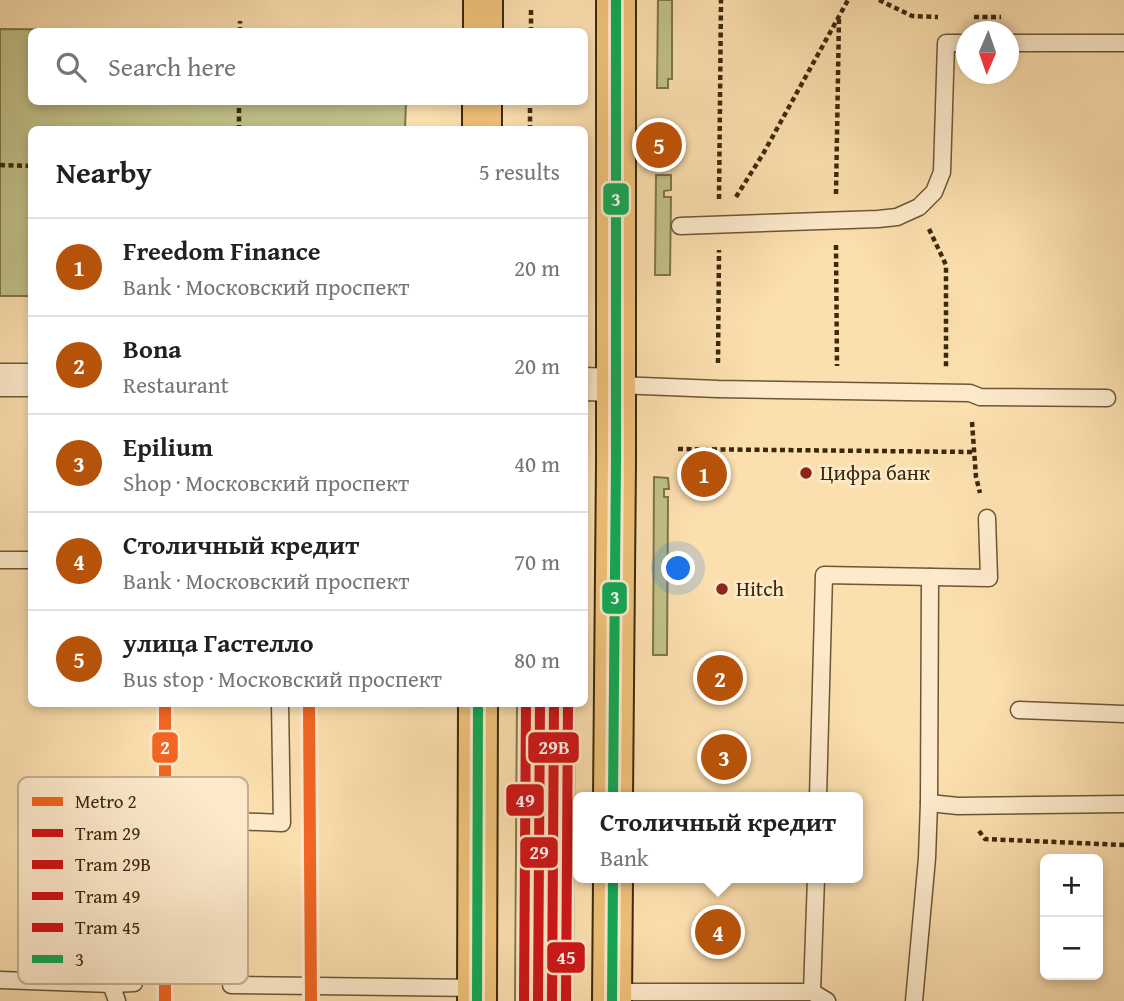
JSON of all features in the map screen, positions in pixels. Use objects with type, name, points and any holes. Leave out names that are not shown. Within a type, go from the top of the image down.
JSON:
[{"type":"main road","points":[[483,0],[483,28]]},
{"type":"main road","points":[[613,792],[600,384],[616,0]]},
{"type":"main road","points":[[482,105],[482,126]]},
{"type":"main road","points":[[477,995],[478,707]]},
{"type":"main road","points":[[612,996],[613,883]]},
{"type":"street","points":[[0,380],[28,380]]},
{"type":"lane","points":[[680,226],[878,219],[897,216],[919,207],[934,192],[942,172],[946,43],[956,43]]},
{"type":"lane","points":[[1019,43],[1124,43]]},
{"type":"lane","points":[[600,384],[718,389],[970,393],[980,397],[1107,398]]},
{"type":"lane","points":[[818,792],[824,575],[989,578],[987,518]]},
{"type":"lane","points":[[0,560],[28,560]]},
{"type":"lane","points":[[914,1001],[927,859],[930,577]]},
{"type":"lane","points":[[248,822],[282,823],[280,707]]},
{"type":"lane","points":[[1019,710],[1124,714]]},
{"type":"lane","points":[[929,803],[958,806],[1124,804]]},
{"type":"lane","points":[[812,992],[816,883]]},
{"type":"lane","points":[[0,980],[18,981]]},
{"type":"lane","points":[[111,984],[117,1001]]},
{"type":"lane","points":[[231,985],[477,995]]},
{"type":"lane","points":[[612,996],[812,992],[827,1001]]},
{"type":"path","points":[[719,211],[721,0]]},
{"type":"path","points":[[734,201],[848,0]]},
{"type":"path","points":[[531,8],[531,28]]},
{"type":"path","points":[[240,20],[240,28]]},
{"type":"path","points":[[239,105],[239,126]]},
{"type":"path","points":[[530,105],[530,126]]},
{"type":"path","points":[[0,165],[28,166]]},
{"type":"path","points":[[919,207],[946,265],[946,393]]},
{"type":"path","points":[[718,389],[719,238]]},
{"type":"path","points":[[970,393],[976,477],[987,518]]},
{"type":"path","points":[[678,449],[975,452]]},
{"type":"path","points":[[958,806],[985,839],[1124,845]]},
{"type":"green space","points":[[658,0],[672,0],[672,79],[668,79],[668,88],[657,88]]},
{"type":"green space","points":[[0,29],[28,29],[28,105],[406,105],[405,126],[28,126],[28,296],[0,296]]},
{"type":"green space","points":[[656,175],[671,175],[671,190],[664,191],[664,197],[671,197],[670,275],[655,275]]},
{"type":"green space","points":[[654,477],[668,478],[669,489],[664,489],[664,497],[668,497],[667,655],[653,655]]},
{"type":"green space","points":[[517,707],[535,707],[533,1001],[515,1001]]},
{"type":"green space","points":[[565,707],[575,707],[573,1001],[563,1001]]},
{"type":"metro line","name":"2","points":[[165,707],[165,777]]},
{"type":"metro line","name":"2","points":[[309,707],[311,1001]]},
{"type":"metro line","name":"2","points":[[165,984],[165,1001]]},
{"type":"tram line","name":"49","points":[[524,1001],[526,707]]},
{"type":"tram line","name":"29","points":[[538,1001],[540,707]]},
{"type":"tram line","name":"29В","points":[[552,1001],[554,707]]},
{"type":"tram line","name":"45","points":[[566,1001],[568,707]]},
{"type":"transit line","name":"3","points":[[613,792],[616,0]]},
{"type":"transit line","name":"3","points":[[477,1001],[478,707]]},
{"type":"transit line","name":"3","points":[[612,1001],[613,883]]},
{"type":"place","name":"улица Гастелло","points":[[659,145]]},
{"type":"place","name":"Цифра банк","points":[[806,473]]},
{"type":"place","name":"Freedom Finance","points":[[704,474]]},
{"type":"place","name":"Hitch","points":[[722,589]]},
{"type":"place","name":"Bona","points":[[720,678]]},
{"type":"place","name":"Epilium","points":[[724,757]]},
{"type":"place","name":"Столичный кредит","points":[[718,932]]}]
